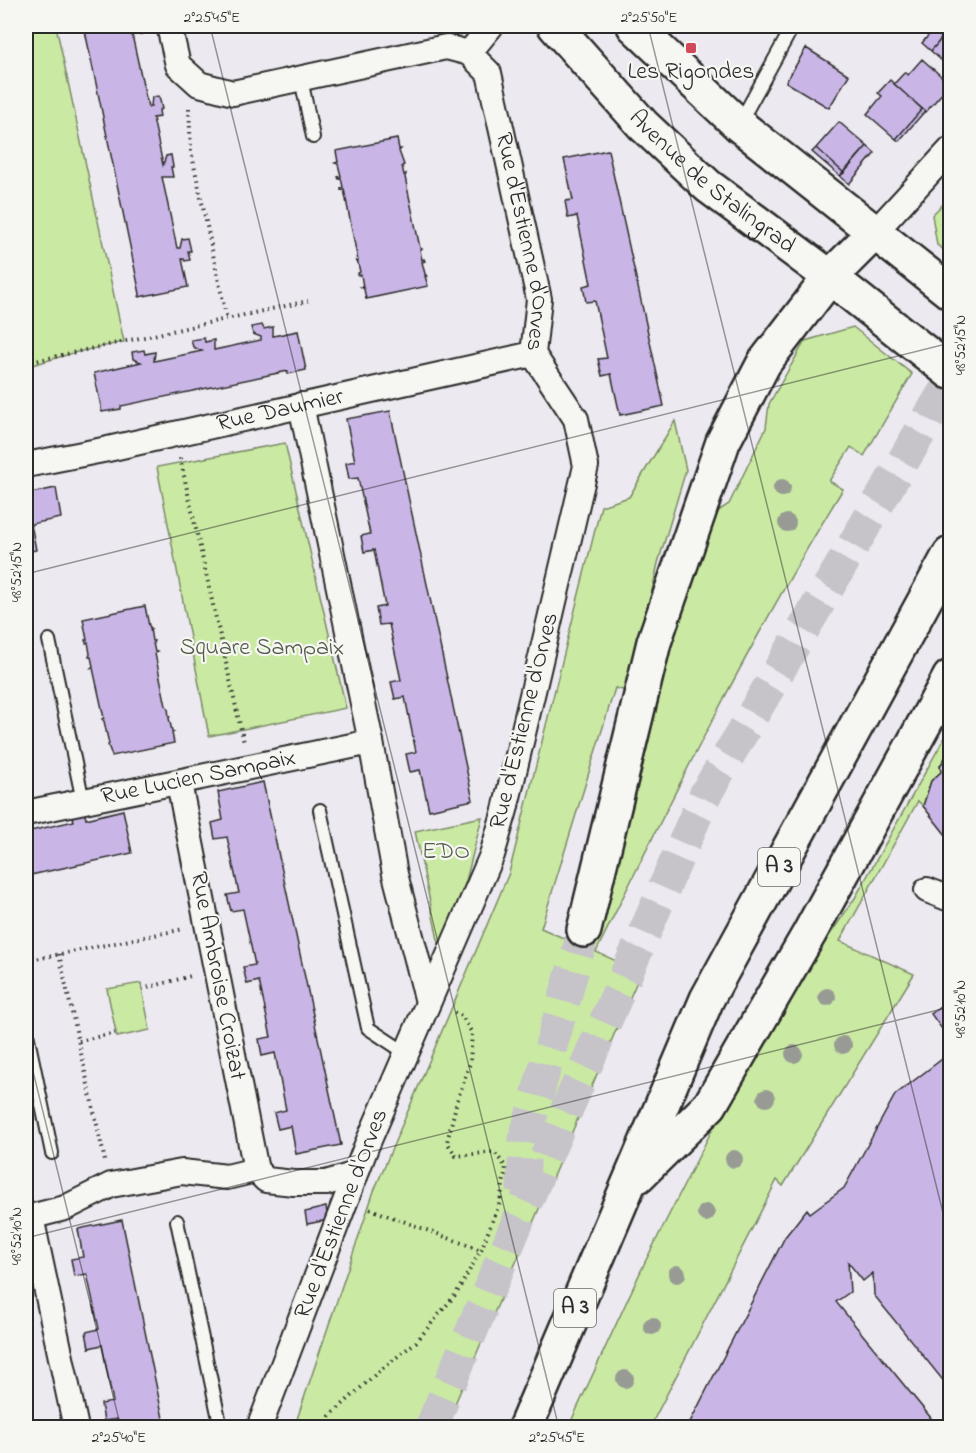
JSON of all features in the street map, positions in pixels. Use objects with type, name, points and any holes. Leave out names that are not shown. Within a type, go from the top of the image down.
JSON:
[{"type":"main road","name":"Avenue de Stalingrad","points":[[555,26],[643,125],[708,186],[830,277],[951,372]]},
{"type":"main road","points":[[634,26],[739,125],[946,288]]},
{"type":"main road","points":[[584,930],[654,642],[723,442],[764,363],[830,277],[874,233]]},
{"type":"main road","name":"A 3","points":[[525,1428],[707,999],[951,554]]},
{"type":"main road","points":[[626,1188],[710,1105],[809,934],[951,677]]},
{"type":"street","points":[[170,26],[178,65],[193,78],[233,93],[446,47],[469,53],[491,26]]},
{"type":"street","name":"Rue d'Estienne d'Orves","points":[[259,1428],[356,1174],[492,855],[586,466],[576,419],[533,354],[539,299],[489,73],[469,53]]},
{"type":"street","points":[[874,233],[951,150]]},
{"type":"street","name":"Rue Daumier","points":[[26,465],[533,354]]},
{"type":"street","points":[[301,405],[396,874],[428,1002]]},
{"type":"street","name":"Rue Lucien Sampaix","points":[[26,813],[371,742]]},
{"type":"street","name":"Rue Ambroise Croizat","points":[[179,783],[256,1170]]},
{"type":"street","points":[[927,890],[951,899]]},
{"type":"street","points":[[76,1428],[28,1217],[65,1208],[111,1185],[182,1172],[227,1178],[256,1170],[266,1180],[294,1183],[326,1183],[356,1174]]},
{"type":"lane","points":[[739,125],[793,26]]},
{"type":"lane","points":[[301,79],[313,137]]},
{"type":"lane","points":[[49,640],[83,801]]},
{"type":"lane","points":[[320,810],[368,1028],[406,1053]]},
{"type":"lane","points":[[26,1029],[52,1153]]},
{"type":"lane","points":[[177,1221],[221,1428]]},
{"type":"path","points":[[193,78],[191,151],[227,320]]},
{"type":"path","points":[[26,363],[308,301]]},
{"type":"path","points":[[174,434],[249,768]]},
{"type":"path","points":[[26,961],[207,924]]},
{"type":"path","points":[[59,954],[111,1185]]},
{"type":"path","points":[[142,989],[215,970]]},
{"type":"path","points":[[325,1428],[330,1416],[378,1372],[416,1342],[456,1294],[481,1250],[500,1202],[506,1167],[494,1152],[456,1156],[447,1142],[470,1062],[472,1033],[462,1016],[428,1002]]},
{"type":"path","points":[[79,1041],[115,1033]]},
{"type":"path","points":[[347,1200],[481,1250]]},
{"type":"green space","points":[[26,26],[56,26],[124,342],[73,353],[26,367]]},
{"type":"green space","points":[[950,197],[950,254],[937,245],[932,215]]},
{"type":"green space","points":[[853,327],[912,374],[864,456],[851,447],[829,481],[843,489],[776,602],[745,660],[596,952],[641,972],[445,1427],[294,1428],[374,1191],[509,873],[601,506],[629,497],[675,421],[686,470],[658,563],[630,692],[615,688],[541,928],[592,951],[632,810],[686,586],[709,517],[729,504],[766,428],[769,404],[805,341]]},
{"type":"green space","name":"Square Sampaix","points":[[285,443],[346,708],[209,736],[157,467]]},
{"type":"green space","points":[[950,728],[950,750],[940,766],[941,772],[931,781],[923,806],[918,801],[840,941],[914,974],[783,1186],[777,1180],[650,1427],[568,1428],[645,1262],[745,1065],[800,978],[855,898]]},
{"type":"green space","name":"EDO","points":[[482,817],[460,905],[440,949],[415,831]]},
{"type":"green space","points":[[141,983],[150,1030],[117,1037],[107,989]]},
{"type":"building","points":[[84,26],[141,26],[143,34],[132,35],[148,107],[151,106],[152,97],[159,96],[162,109],[159,110],[160,117],[153,118],[163,165],[166,156],[171,155],[173,177],[162,177],[177,248],[180,248],[182,239],[188,238],[191,251],[188,251],[190,260],[182,259],[188,287],[139,297]]},
{"type":"building","points":[[950,28],[950,68],[931,51]]},
{"type":"building","points":[[933,30],[942,38],[931,51],[922,43]]},
{"type":"building","points":[[806,48],[849,75],[829,108],[786,82]]},
{"type":"building","points":[[922,59],[950,84],[926,112],[894,84],[905,72],[908,75]]},
{"type":"building","points":[[890,80],[922,109],[896,139],[867,114],[882,96],[878,93]]},
{"type":"building","points":[[922,109],[925,111],[899,141],[896,139]]},
{"type":"building","points":[[839,122],[867,146],[844,173],[816,148]]},
{"type":"building","points":[[397,139],[422,249],[420,250],[422,260],[425,261],[422,262],[428,286],[366,299],[364,289],[361,287],[363,287],[361,275],[358,275],[360,272],[356,261],[358,261],[344,189],[341,190],[343,187],[341,178],[338,177],[341,176],[338,164],[335,163],[338,162],[336,151]]},
{"type":"building","points":[[867,146],[875,153],[849,184],[840,176]]},
{"type":"building","points":[[816,148],[844,173],[840,176],[812,152]]},
{"type":"building","points":[[608,150],[664,406],[620,415],[611,374],[602,376],[598,359],[607,358],[595,301],[586,302],[583,286],[591,284],[577,216],[568,218],[565,201],[573,200],[564,159]]},
{"type":"building","points":[[262,325],[264,329],[273,327],[273,336],[298,331],[306,370],[288,374],[288,371],[102,412],[94,373],[141,362],[133,359],[132,352],[144,350],[145,354],[155,352],[154,361],[202,351],[193,347],[191,340],[204,338],[205,342],[214,340],[214,350],[261,340],[261,337],[253,334],[251,327]]},
{"type":"building","points":[[390,411],[473,800],[429,810],[420,770],[410,772],[406,754],[416,752],[405,697],[395,699],[391,682],[401,680],[389,624],[379,625],[376,608],[385,606],[374,550],[364,552],[361,536],[370,534],[358,478],[349,479],[346,463],[355,461],[346,419]]},
{"type":"building","points":[[56,488],[61,518],[31,524],[36,550],[26,552],[26,494]]},
{"type":"building","points":[[145,606],[152,641],[154,641],[155,652],[157,652],[155,654],[166,706],[174,732],[172,733],[174,743],[112,756],[102,719],[104,718],[93,668],[91,668],[93,666],[91,657],[89,657],[88,642],[86,643],[85,640],[87,640],[83,619]]},
{"type":"building","points":[[950,750],[950,840],[923,806],[931,781],[941,772],[940,766]]},
{"type":"building","points":[[263,782],[341,1145],[296,1154],[291,1126],[278,1129],[274,1113],[286,1110],[275,1053],[262,1056],[259,1039],[271,1037],[259,981],[247,984],[243,967],[255,965],[243,909],[231,911],[227,895],[239,893],[227,837],[215,839],[212,823],[223,820],[218,792]]},
{"type":"building","points":[[84,810],[86,819],[123,810],[132,853],[26,876],[26,832],[74,821],[72,813]]},
{"type":"building","points":[[950,999],[950,1040],[931,1014]]},
{"type":"building","points":[[950,1053],[950,1389],[874,1295],[873,1273],[863,1281],[848,1262],[850,1292],[836,1302],[931,1418],[919,1428],[687,1428],[785,1237],[807,1209],[810,1213],[844,1188],[895,1095]]},
{"type":"building","points":[[326,1207],[328,1220],[307,1224],[305,1212]]},
{"type":"building","points":[[122,1220],[165,1428],[119,1428],[117,1419],[104,1421],[101,1404],[113,1402],[102,1345],[89,1348],[86,1332],[99,1329],[87,1274],[74,1276],[71,1259],[83,1257],[78,1229]]},
{"type":"tunnel","points":[[431,1428],[523,1209],[705,795],[950,382]]},
{"type":"tunnel","points":[[523,1192],[525,1138],[584,930]]},
{"type":"place","name":"Les Rigondes","points":[[691,48]]}]
